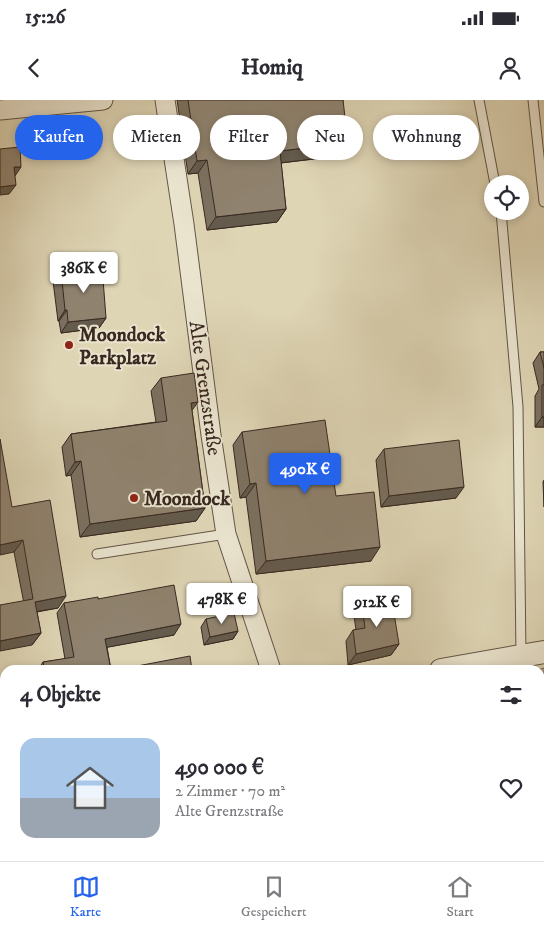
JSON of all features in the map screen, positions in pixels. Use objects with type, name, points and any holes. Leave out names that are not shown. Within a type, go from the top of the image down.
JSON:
[{"type":"street","points":[[0,110],[103,100]]},
{"type":"street","name":"Alte Grenzstraße","points":[[165,100],[184,224],[211,435],[226,534],[269,665]]},
{"type":"street","points":[[470,665],[544,652]]},
{"type":"lane","points":[[479,100],[494,175]]},
{"type":"lane","points":[[533,100],[544,202]]},
{"type":"lane","points":[[501,220],[518,407],[521,656]]},
{"type":"lane","points":[[97,554],[226,534]]},
{"type":"building","points":[[188,100],[343,100],[345,115],[297,115],[297,149],[287,150],[287,115],[210,115],[210,160],[281,160],[286,209],[216,217],[207,160],[197,161],[200,160],[200,115],[190,115]]},
{"type":"building","points":[[15,148],[15,160],[21,160],[21,167],[14,167],[16,185],[0,187],[0,149]]},
{"type":"building","points":[[102,266],[106,318],[68,322],[61,271]]},
{"type":"building","points":[[540,352],[544,352],[544,368]]},
{"type":"building","name":"Moondock","points":[[194,373],[198,402],[191,403],[205,508],[90,524],[81,461],[75,462],[71,434],[167,421],[161,378]]},
{"type":"building","points":[[542,385],[544,385],[544,417],[542,417]]},
{"type":"building","points":[[325,420],[336,496],[374,492],[380,547],[266,561],[256,483],[250,484],[242,432]]},
{"type":"building","points":[[0,439],[12,507],[50,500],[66,596],[35,602],[41,633],[0,641],[0,605],[33,599],[23,540],[0,545]]},
{"type":"building","points":[[459,440],[464,487],[389,496],[384,449]]},
{"type":"building","points":[[174,585],[181,624],[105,639],[110,665],[44,665],[43,662],[74,657],[64,603],[98,597],[98,599]]},
{"type":"building","points":[[392,601],[399,644],[356,654],[353,630],[365,628],[362,605]]},
{"type":"building","points":[[234,613],[238,631],[210,637],[206,619]]},
{"type":"building","points":[[190,656],[191,665],[142,665]]},
{"type":"place","name":"Moondock Parkplatz","points":[[69,345]]},
{"type":"place","name":"Moondock","points":[[134,498]]}]
